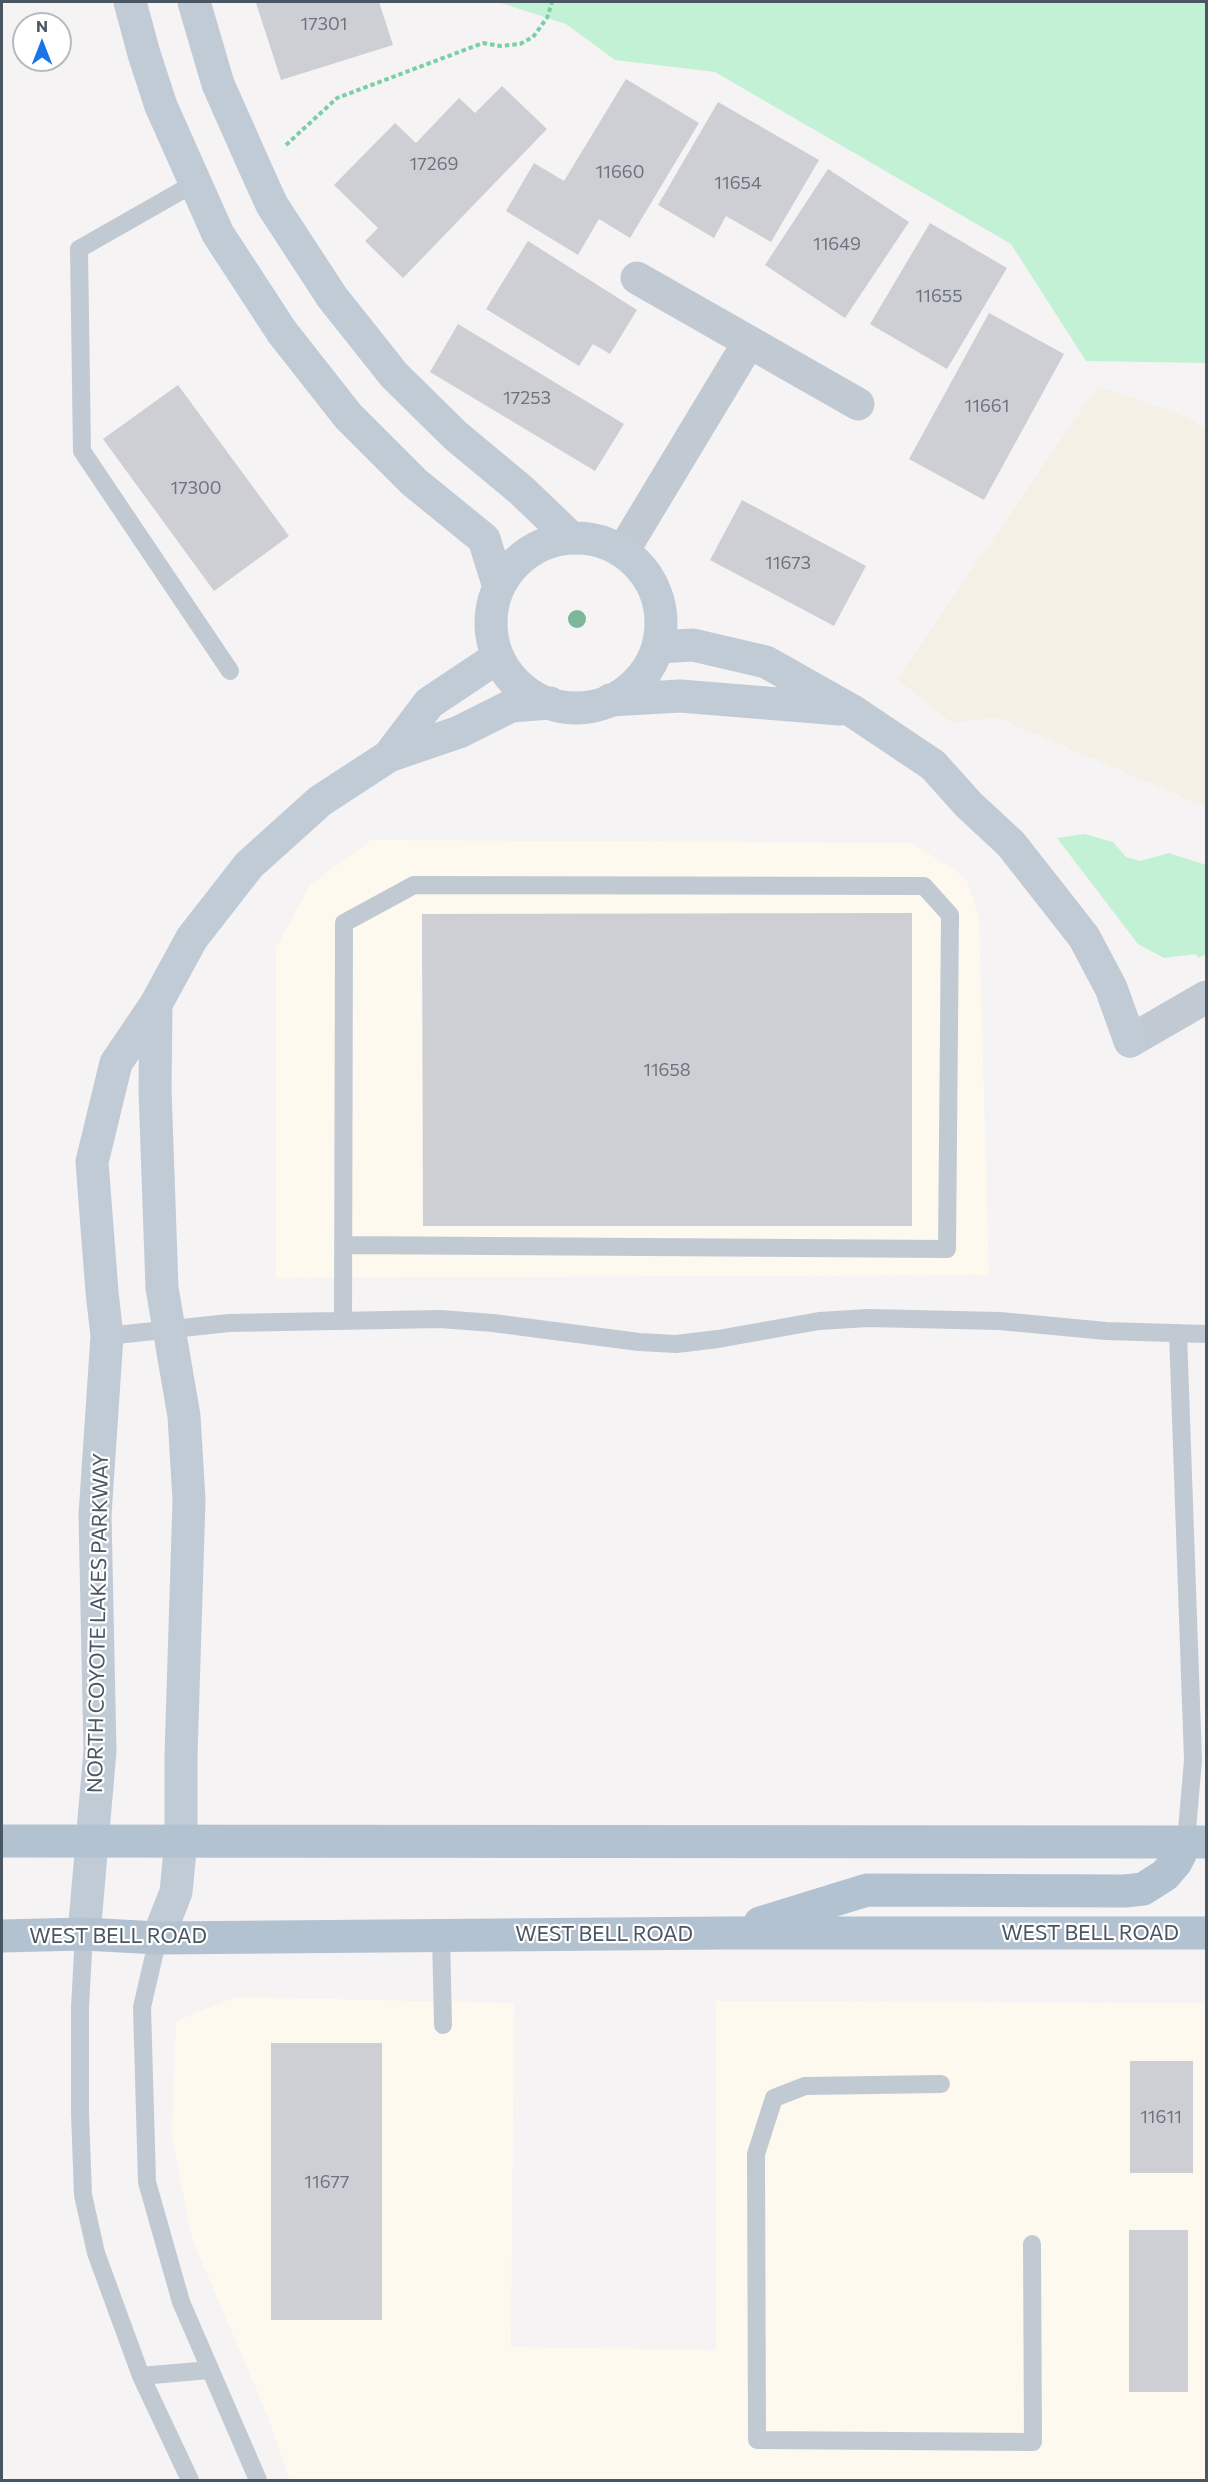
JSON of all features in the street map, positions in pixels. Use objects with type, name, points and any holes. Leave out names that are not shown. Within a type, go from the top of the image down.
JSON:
[{"type":"main road","points":[[2,1841],[1196,1842]]},
{"type":"main road","points":[[726,1933],[867,1890],[1125,1891],[1143,1889],[1165,1875],[1196,1842]]},
{"type":"main road","name":"WEST BELL ROAD","points":[[2,1936],[84,1934],[158,1938],[726,1933],[1206,1933]]},
{"type":"street","points":[[130,2],[161,106],[218,234],[282,332],[348,416],[414,482],[484,539],[499,587]]},
{"type":"street","points":[[194,2],[218,84],[257,172],[273,205],[332,297],[394,375],[456,436],[521,490],[570,537]]},
{"type":"street","points":[[638,278],[858,404]]},
{"type":"street","points":[[623,551],[749,342]]},
{"type":"street","points":[[610,700],[632,688],[648,669],[658,646],[662,620],[657,593],[643,569],[623,551],[597,540],[570,537],[548,542],[528,552],[511,568],[499,587],[492,609],[492,634],[498,657],[511,677],[528,693],[550,703],[579,708],[610,700],[680,696],[851,710]]},
{"type":"street","points":[[658,646],[693,645],[766,662],[851,710],[933,765],[969,805],[1011,844],[1084,938],[1111,988],[1130,1041],[1206,997]]},
{"type":"street","name":"NORTH COYOTE LAKES PARKWAY","points":[[389,756],[429,703],[498,657]]},
{"type":"street","name":"NORTH COYOTE LAKES PARKWAY","points":[[84,1934],[100,1751],[95,1515],[107,1336],[92,1162],[117,1063],[156,1004],[192,938],[249,865],[320,801],[389,756],[459,732],[511,706],[550,703]]},
{"type":"street","name":"NORTH COYOTE LAKES PARKWAY","points":[[156,1004],[155,1090],[162,1288],[183,1416],[189,1500],[181,1756],[181,1841],[176,1892],[158,1938]]},
{"type":"lane","points":[[195,183],[79,249],[82,451],[230,671]]},
{"type":"lane","points":[[343,1321],[344,923],[414,885],[924,886],[950,915],[947,1249],[344,1245]]},
{"type":"lane","points":[[107,1336],[229,1323],[440,1319],[493,1323],[639,1342],[676,1344],[718,1340],[819,1321],[868,1318],[1000,1321],[1106,1331],[1206,1334]]},
{"type":"lane","points":[[1178,1333],[1196,1842]]},
{"type":"lane","points":[[84,1934],[80,2031],[83,2195],[96,2253],[141,2376],[190,2481]]},
{"type":"lane","points":[[441,1935],[443,2025]]},
{"type":"lane","points":[[158,1938],[142,2007],[147,2182],[181,2302],[258,2481]]},
{"type":"lane","points":[[941,2084],[805,2086],[774,2098],[756,2154],[757,2440],[1034,2442],[1032,2244]]},
{"type":"lane","points":[[141,2376],[209,2370]]},
{"type":"path","points":[[257,172],[337,98],[483,43],[500,46],[520,44],[533,37],[547,18],[552,2]]},
{"type":"shaded area","points":[[371,840],[912,843],[966,878],[979,916],[989,1275],[276,1278],[276,948],[310,885]]},
{"type":"shaded area","points":[[235,1997],[514,2003],[511,2347],[716,2350],[716,2001],[1206,2003],[1206,2480],[290,2480],[266,2412],[192,2239],[172,2137],[176,2021]]},
{"type":"green space","points":[[498,2],[1206,2],[1206,363],[1086,361],[1011,244],[715,72],[615,60],[566,24]]},
{"type":"green space","points":[[1084,834],[1113,842],[1126,857],[1140,861],[1169,853],[1206,865],[1206,954],[1198,958],[1196,954],[1164,958],[1138,944],[1057,838]]},
{"type":"sand","points":[[1098,386],[1179,414],[1206,428],[1206,807],[996,717],[952,723],[897,679]]},
{"type":"building","points":[[379,2],[393,45],[281,80],[256,3]]},
{"type":"building","points":[[626,79],[699,123],[630,238],[599,219],[578,255],[506,211],[534,163],[564,181]]},
{"type":"building","points":[[502,86],[547,129],[403,278],[365,241],[378,228],[334,185],[395,123],[416,143],[459,98],[475,113]]},
{"type":"building","points":[[718,102],[819,160],[771,242],[726,216],[714,238],[658,205]]},
{"type":"building","points":[[828,169],[909,222],[845,318],[765,265]]},
{"type":"building","points":[[930,223],[1007,268],[947,369],[870,324]]},
{"type":"building","points":[[528,241],[637,310],[610,354],[593,344],[579,366],[486,309]]},
{"type":"building","points":[[989,313],[1064,354],[984,500],[909,459]]},
{"type":"building","points":[[458,324],[624,424],[595,471],[430,372]]},
{"type":"building","points":[[178,385],[289,536],[214,591],[103,439]]},
{"type":"building","points":[[742,500],[866,566],[834,626],[710,560]]},
{"type":"building","points":[[912,913],[912,1226],[423,1226],[422,914]]},
{"type":"building","points":[[271,2043],[382,2043],[382,2320],[271,2320]]},
{"type":"building","points":[[1130,2061],[1193,2061],[1193,2173],[1130,2173]]},
{"type":"building","points":[[1129,2230],[1188,2230],[1188,2392],[1129,2392]]}]
